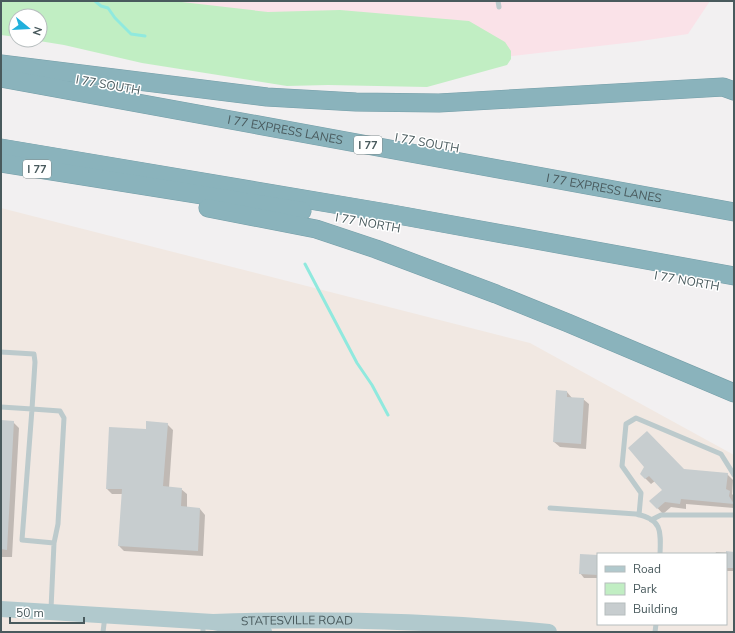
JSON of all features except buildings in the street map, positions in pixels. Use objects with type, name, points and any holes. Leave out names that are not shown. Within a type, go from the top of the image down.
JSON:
[{"type":"highway","points":[[1,65],[260,96],[356,102],[439,103],[730,86]]},
{"type":"highway","name":"I 77 SOUTH","points":[[1,65],[734,199]]},
{"type":"highway","name":"I 77 EXPRESS LANES","points":[[1,78],[734,212]]},
{"type":"highway","name":"I 77","points":[[1,148],[387,213],[734,276]]},
{"type":"highway","name":"I 77 NORTH","points":[[1,164],[294,210],[734,289]]},
{"type":"highway","points":[[74,176],[105,188],[316,230],[347,239],[547,314],[734,393]]},
{"type":"main road","name":"STATESVILLE ROAD","points":[[1,609],[105,615],[264,632]]},
{"type":"main road","name":"STATESVILLE ROAD","points":[[206,625],[279,620],[405,622],[549,632]]},
{"type":"lane","points":[[498,1],[499,7]]},
{"type":"lane","points":[[1,352],[34,354],[35,362],[32,409],[22,540],[54,543]]},
{"type":"lane","points":[[1,407],[60,412],[64,418],[58,524],[54,543],[51,612]]},
{"type":"lane","points":[[639,515],[641,493],[622,466],[626,424],[636,418],[721,454],[734,475]]},
{"type":"lane","points":[[550,508],[639,515],[651,520],[658,527],[661,534],[660,553]]},
{"type":"lane","points":[[651,520],[662,514],[734,515]]},
{"type":"lane","points":[[103,632],[105,615]]},
{"type":"shaded area","points":[[92,1],[710,1],[688,34],[634,42],[485,59]]},
{"type":"shaded area","points":[[1,208],[530,343],[734,455],[734,632],[1,632]]},
{"type":"green space","points":[[1,1],[173,1],[268,12],[340,10],[469,21],[505,42],[511,51],[511,59],[507,65],[427,87],[328,85],[287,86],[142,63],[48,42],[48,8],[8,8],[8,36],[1,35]]},
{"type":"waterway","points":[[95,1],[101,6],[108,8],[115,18],[131,34],[145,36]]},
{"type":"waterway","points":[[305,264],[357,363],[372,385],[388,415]]}]
